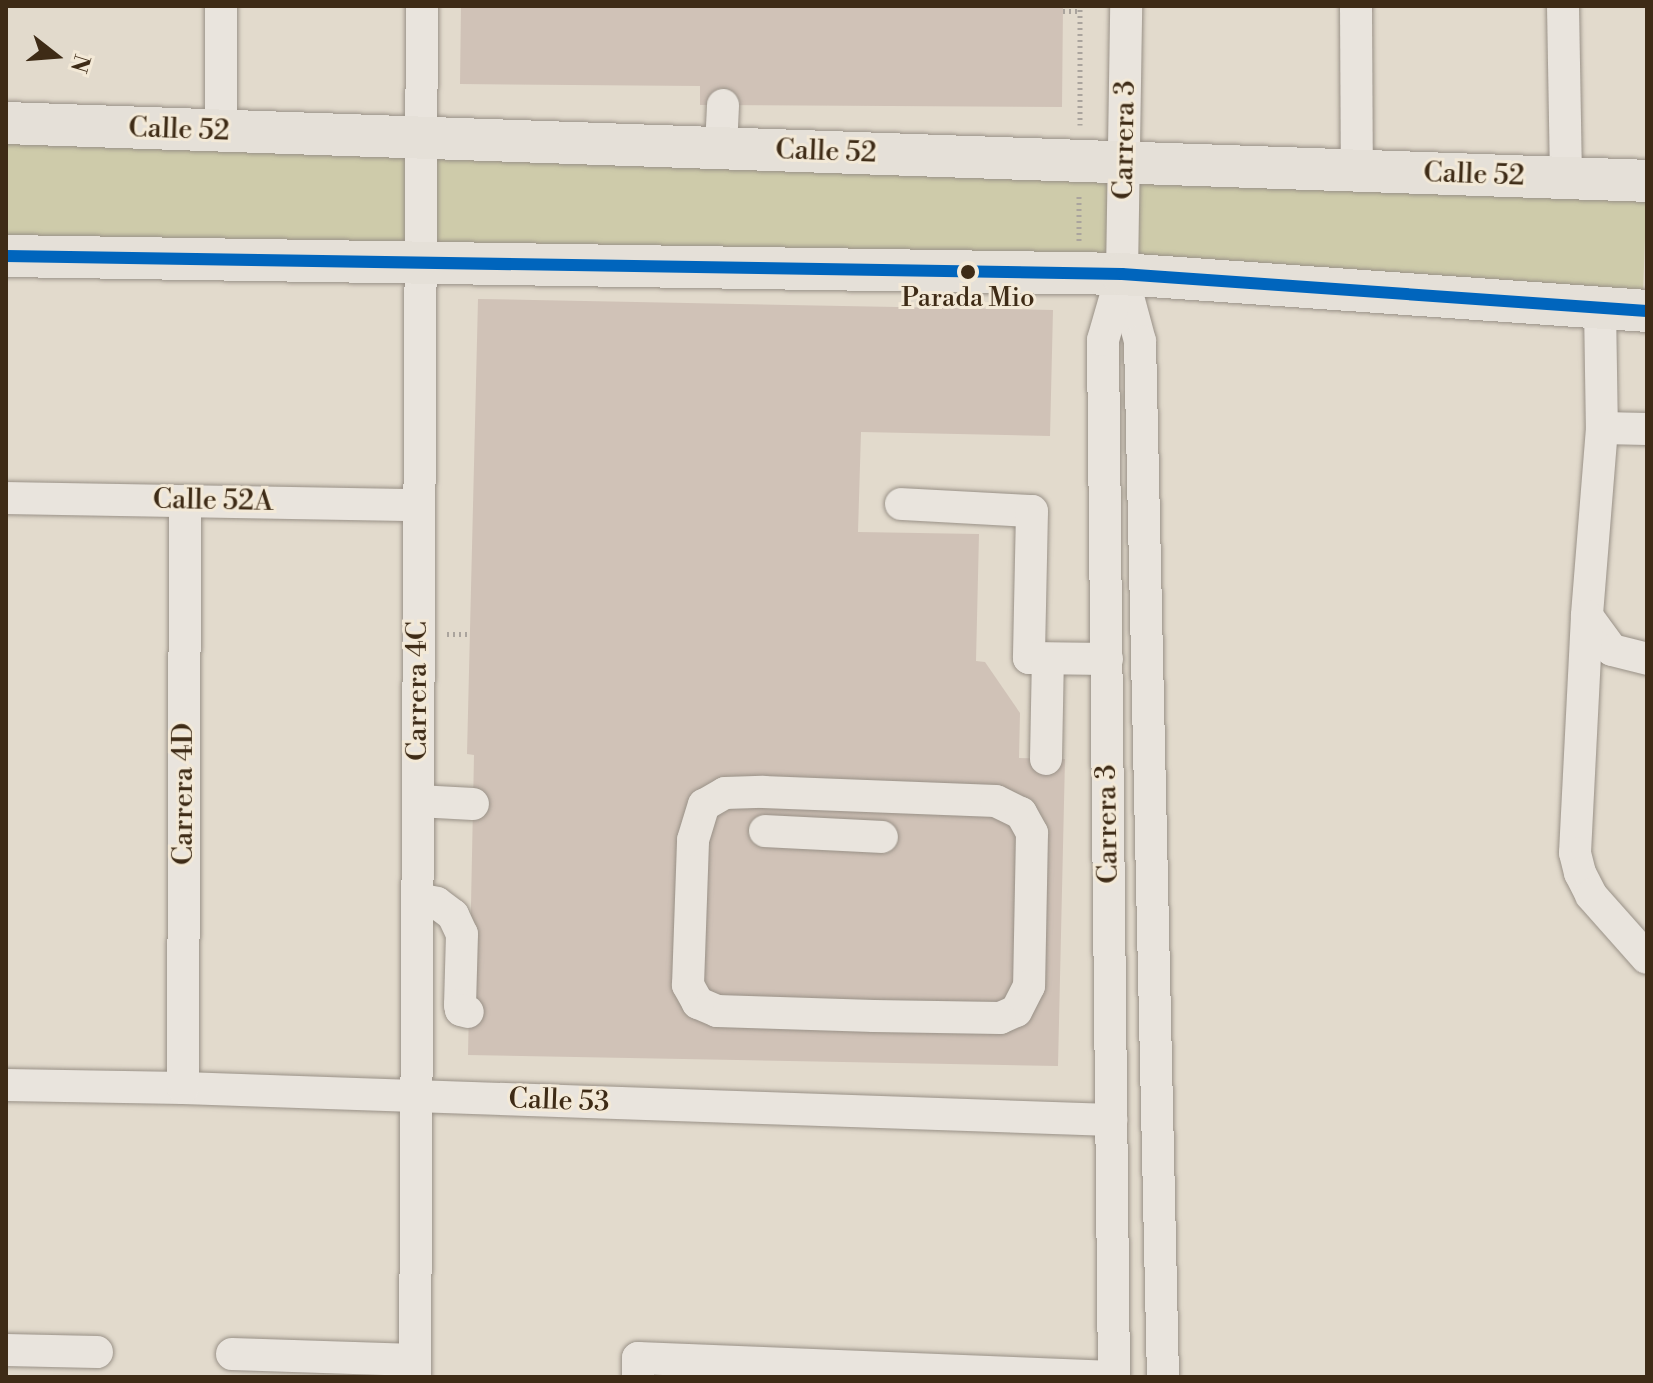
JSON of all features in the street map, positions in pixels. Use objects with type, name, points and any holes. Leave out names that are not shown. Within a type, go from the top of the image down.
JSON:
[{"type":"main road","name":"Calle 52","points":[[6,123],[1647,181]]},
{"type":"main road","points":[[6,256],[1122,274],[1647,311]]},
{"type":"street","points":[[221,6],[221,131]]},
{"type":"street","name":"Carrera 4C","points":[[415,1369],[422,6]]},
{"type":"street","name":"Carrera 3","points":[[1114,1377],[1103,340],[1122,274],[1126,6]]},
{"type":"street","points":[[1356,6],[1357,171]]},
{"type":"street","points":[[1563,6],[1566,179]]},
{"type":"street","points":[[721,148],[723,105]]},
{"type":"street","name":"Carrera 3","points":[[1122,274],[1140,341],[1163,1377]]},
{"type":"street","points":[[1600,307],[1602,428],[1587,616],[1575,853],[1580,873],[1591,895],[1647,958]]},
{"type":"street","points":[[1602,428],[1647,429]]},
{"type":"street","name":"Calle 52A","points":[[6,498],[419,505]]},
{"type":"street","name":"Carrera 4D","points":[[183,1088],[185,501]]},
{"type":"street","points":[[901,504],[1032,511],[1029,658],[1107,659]]},
{"type":"street","points":[[1587,616],[1612,650],[1647,659]]},
{"type":"street","points":[[1046,759],[1048,659]]},
{"type":"street","points":[[725,793],[996,801],[1021,813],[1032,833],[1029,986],[1016,1011],[1000,1018],[874,1016],[717,1011],[698,1003],[688,985],[693,840],[704,805],[725,793]]},
{"type":"street","points":[[418,801],[473,804]]},
{"type":"street","points":[[765,831],[882,837]]},
{"type":"street","points":[[417,899],[437,903],[453,915],[462,934],[460,1005],[461,1010],[468,1012]]},
{"type":"street","name":"Calle 53","points":[[6,1085],[183,1088],[1111,1120]]},
{"type":"street","points":[[6,1350],[97,1352]]},
{"type":"street","points":[[232,1354],[415,1369]]},
{"type":"street","points":[[638,1367],[1107,1377]]},
{"type":"path","points":[[1063,11],[1080,8],[1079,135]]},
{"type":"shaded area","points":[[6,123],[1647,180],[1642,313],[6,256]]},
{"type":"building","points":[[461,6],[1063,6],[1062,107],[700,105],[700,86],[460,84]]},
{"type":"building","points":[[478,299],[1053,310],[1050,436],[861,432],[858,532],[979,534],[976,661],[985,662],[1020,713],[1019,758],[1065,759],[1058,1066],[468,1055],[474,755],[467,754]]},
{"type":"transit line","points":[[6,256],[1122,274],[1647,311]]},
{"type":"place","name":"Parada Mio","points":[[968,272]]}]
